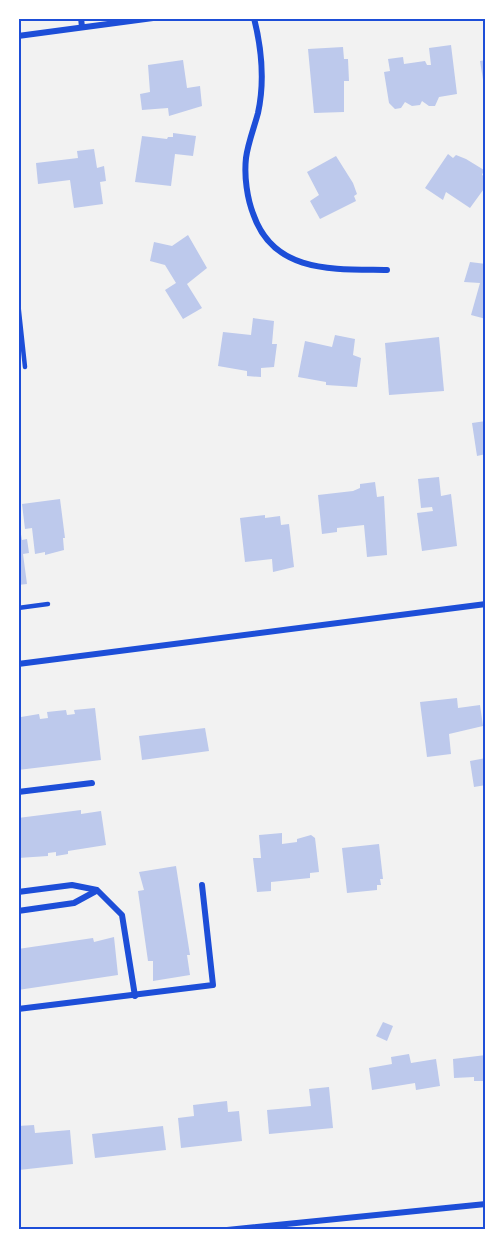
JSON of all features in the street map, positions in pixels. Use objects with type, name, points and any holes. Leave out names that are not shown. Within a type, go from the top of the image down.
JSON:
[{"type":"street","points":[[81,18],[82,27]]},
{"type":"street","points":[[18,36],[153,18]]},
{"type":"street","points":[[255,18],[263,78],[258,111],[246,158],[249,203],[260,233],[284,255],[300,262],[327,269],[387,270]]},
{"type":"street","points":[[18,664],[486,604]]},
{"type":"street","points":[[18,792],[92,783]]},
{"type":"street","points":[[18,892],[72,885],[97,890],[122,915],[135,996]]},
{"type":"street","points":[[18,1009],[213,985],[202,885]]},
{"type":"street","points":[[18,911],[74,903],[97,890]]},
{"type":"street","points":[[227,1230],[486,1204]]},
{"type":"lane","points":[[18,302],[25,367]]},
{"type":"lane","points":[[18,608],[48,604]]},
{"type":"building","points":[[451,45],[457,94],[439,97],[435,106],[429,106],[422,101],[420,105],[412,106],[405,102],[401,108],[395,109],[389,103],[384,72],[390,71],[388,59],[403,57],[404,64],[425,61],[427,65],[431,65],[429,48]]},
{"type":"building","points":[[343,47],[344,59],[348,59],[349,81],[344,81],[344,112],[314,113],[308,49]]},
{"type":"building","points":[[183,60],[187,88],[200,86],[202,106],[169,116],[168,108],[142,110],[140,94],[150,92],[148,65]]},
{"type":"building","points":[[486,60],[486,92],[485,92],[480,61]]},
{"type":"building","points":[[173,133],[196,136],[193,156],[175,154],[171,186],[135,182],[142,136],[167,139],[173,137]]},
{"type":"building","points":[[94,149],[97,168],[104,166],[106,181],[100,182],[103,204],[74,208],[70,180],[38,184],[36,163],[78,158],[77,151]]},
{"type":"building","points":[[448,154],[453,158],[456,155],[466,159],[484,170],[482,175],[486,177],[486,186],[470,208],[446,192],[443,200],[425,188]]},
{"type":"building","points":[[336,156],[353,183],[357,194],[354,196],[356,201],[320,219],[310,201],[319,195],[307,172]]},
{"type":"building","points":[[188,235],[207,268],[187,284],[202,308],[183,319],[165,290],[176,283],[165,265],[150,261],[154,242],[172,246]]},
{"type":"building","points":[[470,262],[486,264],[486,319],[471,315],[480,283],[464,282]]},
{"type":"building","points":[[253,318],[274,321],[272,344],[277,344],[274,367],[261,368],[261,377],[247,376],[247,371],[218,366],[223,332],[251,335]]},
{"type":"building","points":[[335,335],[355,339],[353,355],[361,358],[357,387],[326,385],[326,382],[298,377],[305,341],[332,347]]},
{"type":"building","points":[[439,337],[444,391],[389,395],[385,343]]},
{"type":"building","points":[[486,421],[486,454],[477,456],[472,423]]},
{"type":"building","points":[[439,477],[441,496],[451,494],[457,546],[422,551],[417,513],[433,511],[432,507],[421,508],[418,479]]},
{"type":"building","points":[[375,482],[377,497],[384,496],[387,555],[367,557],[364,525],[337,528],[337,532],[322,534],[318,495],[353,491],[360,488],[360,484]]},
{"type":"building","points":[[60,499],[65,538],[63,538],[64,550],[45,555],[45,552],[35,554],[32,528],[25,529],[22,504]]},
{"type":"building","points":[[265,515],[265,518],[280,516],[281,525],[289,524],[294,567],[273,572],[272,559],[245,562],[240,518]]},
{"type":"building","points":[[19,523],[22,540],[27,539],[29,553],[23,554],[27,584],[18,585]]},
{"type":"building","points":[[457,698],[458,708],[480,705],[483,726],[449,734],[451,754],[427,757],[420,702]]},
{"type":"building","points":[[95,708],[101,760],[18,770],[18,722],[21,721],[21,717],[39,714],[40,719],[48,718],[47,712],[66,710],[67,715],[75,714],[74,710]]},
{"type":"building","points":[[205,728],[209,751],[142,760],[139,736]]},
{"type":"building","points":[[486,758],[486,785],[474,787],[470,761]]},
{"type":"building","points":[[81,810],[81,814],[101,811],[106,845],[68,851],[68,854],[56,856],[56,852],[48,853],[48,856],[18,858],[18,818]]},
{"type":"building","points":[[282,833],[282,844],[297,842],[297,839],[311,835],[315,838],[319,872],[310,873],[310,878],[271,882],[271,891],[257,892],[253,858],[261,858],[259,835]]},
{"type":"building","points":[[379,844],[383,879],[380,879],[381,885],[377,885],[377,890],[347,893],[342,848]]},
{"type":"building","points":[[176,866],[190,955],[187,955],[190,975],[153,981],[153,961],[148,961],[138,891],[144,890],[139,872]]},
{"type":"building","points":[[114,937],[118,975],[18,990],[18,949],[93,938],[94,942]]},
{"type":"building","points":[[383,1022],[393,1026],[387,1041],[376,1036]]},
{"type":"building","points":[[409,1054],[411,1063],[436,1059],[440,1086],[416,1090],[415,1083],[372,1090],[369,1068],[392,1064],[391,1057]]},
{"type":"building","points":[[486,1055],[486,1081],[474,1081],[474,1077],[454,1078],[453,1059]]},
{"type":"building","points":[[329,1087],[333,1128],[269,1134],[267,1110],[311,1106],[309,1089]]},
{"type":"building","points":[[227,1101],[228,1112],[239,1111],[242,1141],[181,1148],[178,1118],[194,1116],[193,1105]]},
{"type":"building","points":[[34,1125],[35,1133],[70,1130],[73,1164],[19,1170],[18,1126]]},
{"type":"building","points":[[163,1126],[166,1150],[95,1158],[92,1134]]}]
